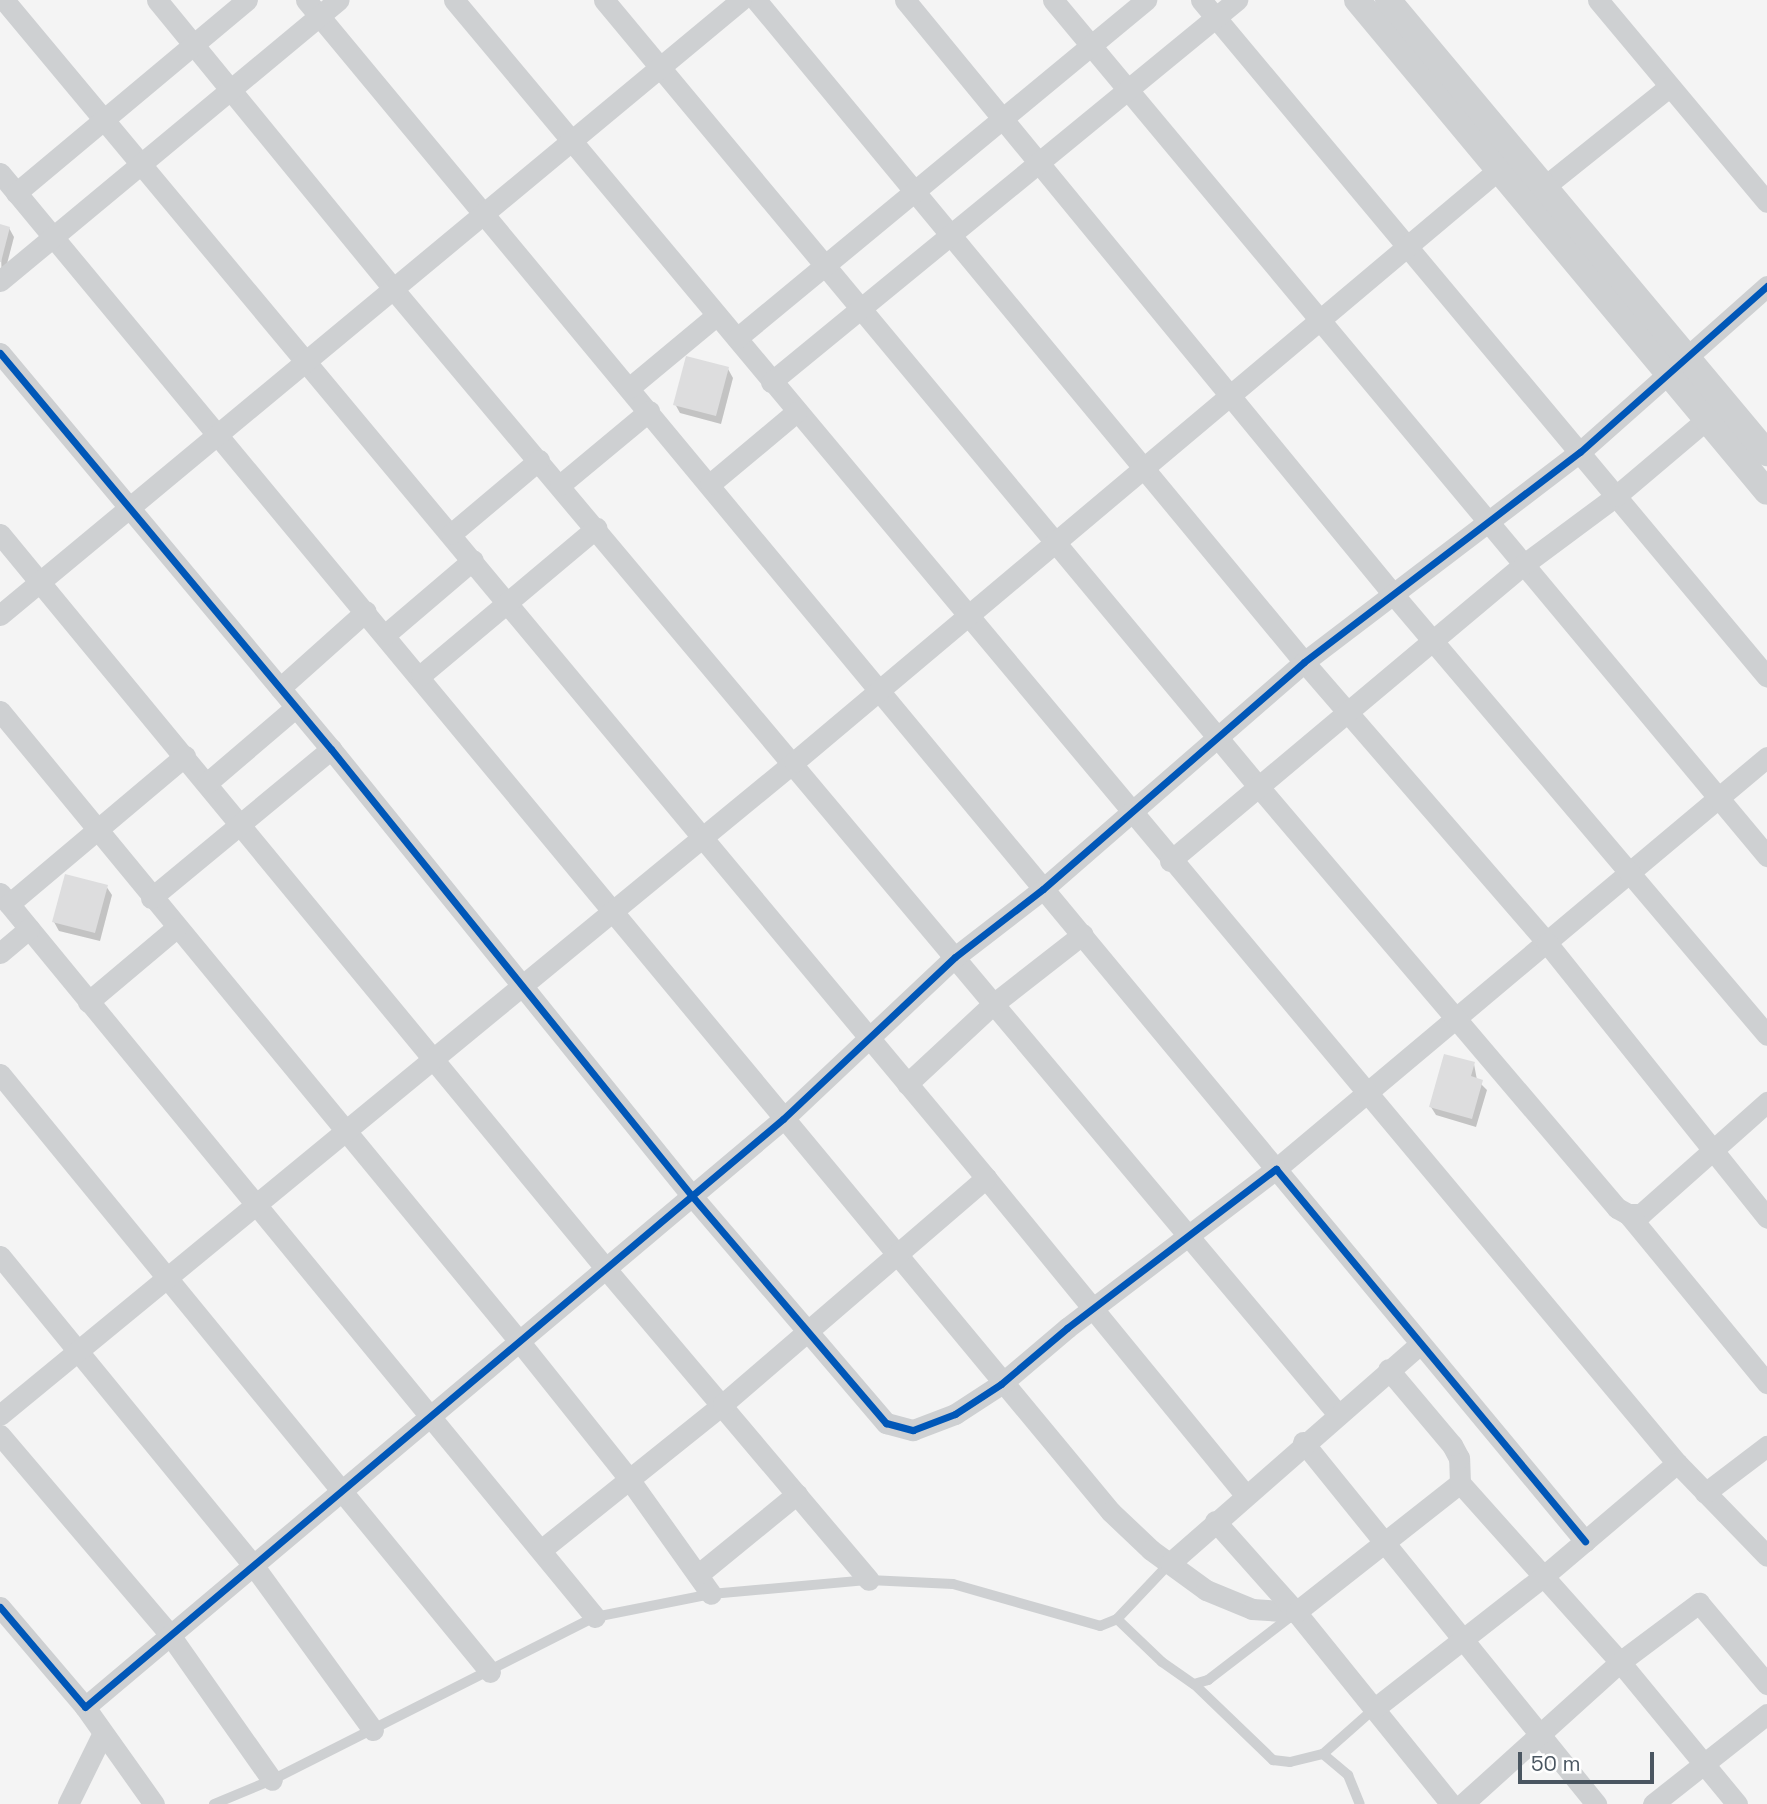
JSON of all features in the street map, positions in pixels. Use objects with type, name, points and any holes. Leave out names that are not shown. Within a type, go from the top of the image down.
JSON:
[{"type":"street","points":[[4,0],[305,363],[508,602],[699,839],[986,1178],[1244,1495]]},
{"type":"street","points":[[157,0],[394,290],[794,762],[992,1005],[1337,1413]]},
{"type":"street","points":[[16,193],[247,0]]},
{"type":"street","points":[[306,0],[710,484],[877,690],[1083,934],[1419,1345],[1585,1541]]},
{"type":"street","points":[[0,281],[340,0]]},
{"type":"street","points":[[454,0],[1170,861],[1677,1463],[1767,1556]]},
{"type":"street","points":[[604,0],[1258,786],[1617,1208],[1628,1214],[1767,1383]]},
{"type":"street","points":[[0,615],[741,0]]},
{"type":"street","points":[[756,0],[1304,662],[1547,943],[1767,1218]]},
{"type":"street","points":[[905,0],[1040,161],[1393,594],[1628,875],[1767,1035]]},
{"type":"street","points":[[1053,0],[1321,318],[1486,522],[1767,856]]},
{"type":"street","points":[[737,338],[1146,0]]},
{"type":"street","points":[[1201,0],[1767,677]]},
{"type":"street","points":[[771,382],[1237,0]]},
{"type":"street","points":[[1357,0],[1508,162],[1544,187],[1676,364],[1706,420],[1767,492]]},
{"type":"street","points":[[1388,0],[1508,162],[1676,364],[1767,453]]},
{"type":"street","points":[[1598,0],[1767,202]]},
{"type":"street","points":[[1544,187],[1670,86]]},
{"type":"street","points":[[0,1415],[256,1209],[434,1057],[794,762],[965,615],[1144,469],[1508,162]]},
{"type":"street","points":[[0,173],[217,436],[421,675],[1001,1384],[1111,1512],[1170,1563],[1229,1602],[1296,1612],[1460,1483]]},
{"type":"street","points":[[85,1707],[783,1119],[955,957],[1043,889],[1217,735],[1304,662],[1580,452],[1676,364],[1765,293]]},
{"type":"street","points":[[629,388],[717,315]]},
{"type":"street","points":[[0,353],[331,749],[692,1196],[886,1423],[913,1430],[955,1414],[1001,1384],[1093,1308],[1276,1169],[1767,757]]},
{"type":"street","points":[[560,485],[649,411]]},
{"type":"street","points":[[710,484],[796,412]]},
{"type":"street","points":[[1170,861],[1523,565],[1616,496],[1706,420]]},
{"type":"street","points":[[451,534],[539,460]]},
{"type":"street","points":[[421,675],[596,528]]},
{"type":"street","points":[[0,534],[434,1057],[606,1269],[723,1404],[869,1580]]},
{"type":"street","points":[[386,634],[473,560]]},
{"type":"street","points":[[280,688],[366,611]]},
{"type":"street","points":[[207,783],[296,707]]},
{"type":"street","points":[[0,711],[151,898],[519,1341],[700,1573],[710,1594]]},
{"type":"street","points":[[151,898],[331,749]]},
{"type":"street","points":[[185,756],[96,831],[4,899],[428,1418],[595,1617]]},
{"type":"street","points":[[88,1002],[176,928]]},
{"type":"street","points":[[0,953],[29,929]]},
{"type":"street","points":[[907,1084],[992,1005],[1083,934]]},
{"type":"street","points":[[0,1074],[344,1489],[490,1672]]},
{"type":"street","points":[[1628,1214],[1641,1214],[1712,1148],[1767,1102]]},
{"type":"street","points":[[541,1550],[723,1404],[986,1178]]},
{"type":"street","points":[[0,1256],[253,1565],[373,1730]]},
{"type":"street","points":[[1170,1563],[1303,1442],[1419,1345]]},
{"type":"street","points":[[1388,1369],[1452,1445],[1459,1458],[1460,1483],[1545,1575],[1737,1804]]},
{"type":"street","points":[[0,1435],[170,1635],[272,1780]]},
{"type":"street","points":[[1303,1442],[1539,1737],[1596,1804]]},
{"type":"street","points":[[1705,1493],[1767,1446]]},
{"type":"street","points":[[1375,1708],[1545,1575],[1677,1463]]},
{"type":"street","points":[[700,1573],[797,1494]]},
{"type":"street","points":[[1215,1521],[1296,1612],[1451,1804]]},
{"type":"street","points":[[1463,1804],[1620,1662],[1699,1603],[1767,1684]]},
{"type":"street","points":[[0,1607],[85,1707],[102,1735],[154,1804]]},
{"type":"street","points":[[1653,1804],[1767,1714]]},
{"type":"street","points":[[68,1804],[102,1735]]},
{"type":"lane","points":[[215,1804],[272,1780],[595,1617],[710,1594],[869,1580],[953,1584],[1100,1626],[1117,1619],[1170,1563]]},
{"type":"lane","points":[[1194,1684],[1209,1680],[1296,1612]]},
{"type":"lane","points":[[1117,1619],[1162,1662],[1194,1684],[1273,1760],[1290,1762],[1323,1754],[1375,1708]]},
{"type":"lane","points":[[1323,1754],[1348,1775],[1360,1804]]},
{"type":"building","points":[[0,224],[10,227],[1,262],[0,262]]},
{"type":"building","points":[[686,356],[729,367],[716,416],[673,405]]},
{"type":"building","points":[[65,874],[108,885],[95,933],[52,922]]},
{"type":"building","points":[[1444,1054],[1475,1062],[1471,1076],[1483,1080],[1472,1119],[1429,1107]]},
{"type":"cycle path","points":[[0,1607],[85,1707],[783,1119],[955,957],[1043,889],[1304,662],[1580,452],[1767,286]]},
{"type":"cycle path","points":[[0,353],[331,749],[692,1196],[886,1423],[913,1430],[955,1414],[1001,1384],[1067,1328],[1276,1169],[1585,1541]]}]
